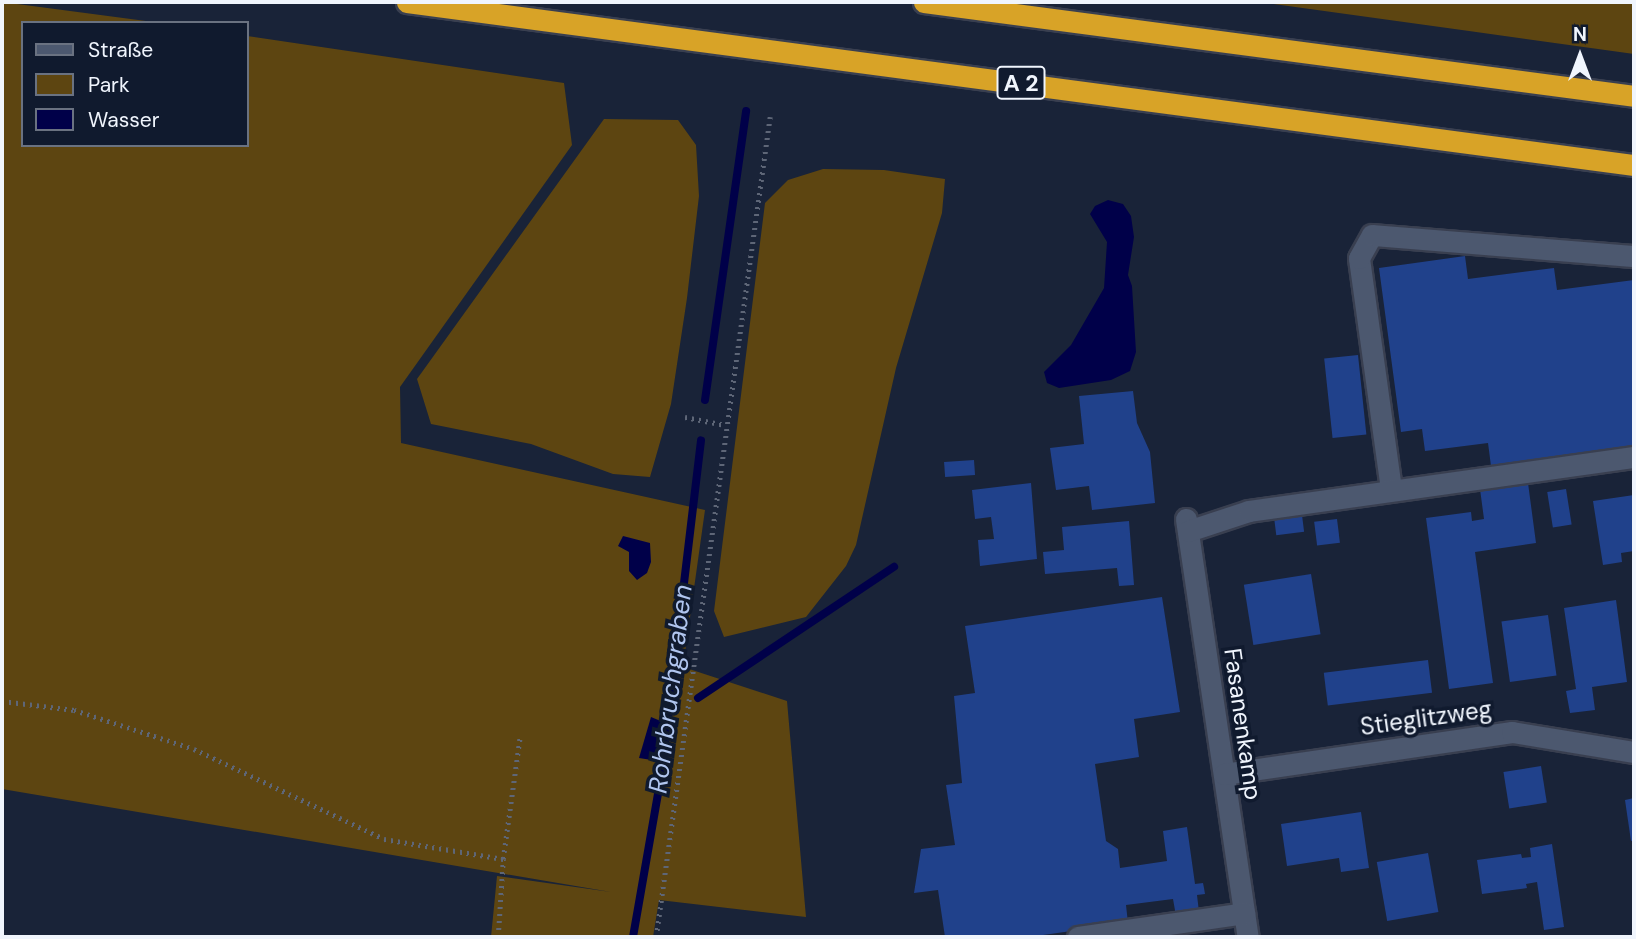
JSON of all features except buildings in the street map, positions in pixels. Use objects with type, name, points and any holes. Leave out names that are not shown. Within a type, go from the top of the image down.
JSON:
[{"type":"highway","name":"A 2","points":[[407,2],[1634,165]]},
{"type":"highway","points":[[924,2],[1634,96]]},
{"type":"street","points":[[1634,256],[1372,235],[1359,258],[1391,489],[1634,457]]},
{"type":"street","name":"Fasanenkamp","points":[[1248,937],[1187,525],[1248,511],[1391,489]]},
{"type":"street","name":"Stieglitzweg","points":[[1224,774],[1512,732],[1634,752]]},
{"type":"street","points":[[1078,937],[1244,913]]},
{"type":"path","points":[[656,937],[725,425],[770,117]]},
{"type":"path","points":[[685,417],[725,425]]},
{"type":"path","points":[[2,701],[74,710],[194,749],[384,839],[503,859]]},
{"type":"path","points":[[498,937],[503,859],[520,736]]},
{"type":"green space","points":[[2,2],[146,21],[21,21],[21,147],[248,147],[248,36],[564,83],[572,145],[400,387],[401,443],[705,510],[683,667],[787,701],[806,917],[659,900],[653,937],[491,937],[497,876],[611,892],[2,789]]},
{"type":"green space","points":[[1260,2],[1634,2],[1634,54],[1469,31]]},
{"type":"green space","points":[[604,119],[678,120],[696,145],[699,196],[687,298],[671,404],[650,477],[613,474],[531,444],[431,424],[417,379]]},
{"type":"green space","points":[[823,169],[884,170],[945,179],[942,213],[896,368],[856,545],[846,566],[806,617],[724,637],[714,611],[765,203],[788,180]]},
{"type":"water","points":[[1108,200],[1123,204],[1131,216],[1134,237],[1128,275],[1132,286],[1136,352],[1130,371],[1111,380],[1059,388],[1047,383],[1044,372],[1071,345],[1104,288],[1107,242],[1090,214],[1095,206]]},
{"type":"water","points":[[623,536],[650,543],[651,562],[647,573],[637,580],[629,571],[629,552],[618,546]]},
{"type":"water","points":[[651,717],[663,722],[658,761],[639,758]]},
{"type":"waterway","name":"Rohrbruchgraben","points":[[705,400],[746,111]]},
{"type":"waterway","name":"Rohrbruchgraben","points":[[633,937],[661,776],[701,440]]},
{"type":"waterway","points":[[698,698],[894,567]]}]
